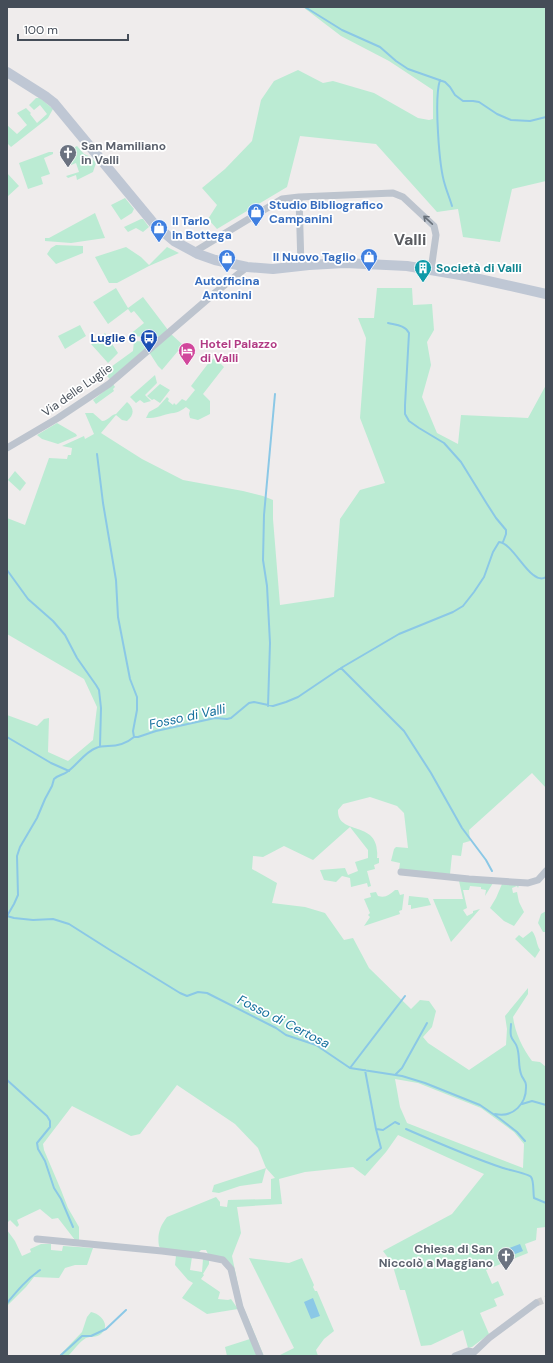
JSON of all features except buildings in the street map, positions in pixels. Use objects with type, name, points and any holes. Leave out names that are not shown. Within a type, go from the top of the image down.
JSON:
[{"type":"main road","points":[[7,72],[52,101],[155,225],[174,241],[194,252],[215,260],[247,267],[273,269],[328,263],[403,266],[473,278],[546,294]]},
{"type":"street","points":[[194,252],[280,200],[299,197],[390,193],[400,196],[436,229],[431,270]]},
{"type":"street","points":[[299,197],[301,266]]},
{"type":"street","name":"Via delle Luglie","points":[[7,448],[58,418],[103,388],[247,267]]},
{"type":"street","points":[[401,872],[469,879],[528,882],[538,880],[546,871]]},
{"type":"street","points":[[38,1239],[209,1256],[223,1260],[231,1269],[240,1307],[260,1356]]},
{"type":"street","points":[[455,1356],[468,1351],[471,1354],[502,1328],[536,1303]]},
{"type":"green space","points":[[303,7],[546,7],[546,181],[512,189],[500,242],[463,237],[458,209],[437,212],[376,144],[300,136],[287,187],[217,229],[208,219],[217,205],[202,188],[225,169],[252,141],[261,100],[274,81],[298,70],[323,83],[333,81],[374,93],[418,118],[429,120],[433,119],[433,90],[389,61],[341,36]]},
{"type":"green space","points":[[36,98],[40,98],[53,109],[48,118],[11,147],[7,143],[7,125],[17,134],[27,125],[17,113],[26,108],[37,123],[47,114],[40,105],[34,110],[29,105]]},
{"type":"green space","points":[[77,146],[84,154],[91,157],[96,163],[93,172],[77,180],[76,175],[68,178],[66,176],[79,172],[76,163],[71,165],[66,152]]},
{"type":"green space","points":[[49,152],[53,152],[53,154],[44,158],[50,174],[41,177],[43,184],[28,189],[19,163]]},
{"type":"green space","points":[[7,173],[19,186],[7,197]]},
{"type":"green space","points":[[125,198],[134,209],[132,213],[121,220],[111,205]]},
{"type":"green space","points":[[95,213],[105,238],[71,243],[45,241],[45,238],[49,238]]},
{"type":"green space","points":[[143,219],[149,227],[143,232],[136,228],[128,232],[124,227]]},
{"type":"green space","points":[[56,245],[83,246],[83,253],[56,264],[47,254],[51,248]]},
{"type":"green space","points":[[126,247],[141,257],[149,265],[167,247],[179,253],[149,266],[117,283],[109,283],[95,257]]},
{"type":"green space","points":[[116,288],[128,308],[143,297],[168,330],[156,339],[129,335],[144,323],[134,311],[131,313],[128,309],[108,324],[93,302]]},
{"type":"green space","points":[[377,288],[412,288],[413,305],[432,304],[434,330],[427,342],[431,365],[422,397],[437,433],[458,444],[461,415],[528,418],[546,385],[546,788],[532,773],[469,830],[470,841],[463,843],[461,856],[452,855],[450,874],[399,870],[400,863],[391,861],[394,849],[396,847],[408,848],[404,813],[397,806],[370,797],[343,804],[338,810],[340,818],[344,823],[366,832],[372,837],[376,846],[379,863],[374,865],[375,869],[367,871],[371,886],[368,887],[367,883],[351,887],[350,878],[342,876],[336,882],[324,880],[320,870],[345,868],[348,875],[358,871],[355,862],[368,858],[368,850],[350,827],[313,860],[284,846],[263,857],[253,856],[252,869],[277,883],[272,903],[305,907],[325,913],[344,940],[353,938],[369,968],[411,1009],[420,1000],[429,1001],[436,1011],[432,1027],[423,1037],[428,1043],[469,1070],[506,1045],[507,1029],[505,1016],[528,988],[528,994],[513,1017],[518,1035],[532,1061],[540,1062],[546,1067],[546,1227],[537,1228],[536,1240],[525,1244],[528,1253],[486,1270],[492,1284],[498,1281],[504,1295],[494,1299],[497,1306],[480,1313],[489,1334],[472,1347],[468,1348],[463,1330],[431,1345],[421,1346],[405,1290],[400,1290],[392,1263],[383,1251],[452,1214],[484,1174],[398,1135],[386,1152],[365,1176],[353,1167],[305,1172],[279,1179],[282,1204],[237,1207],[241,1233],[232,1256],[242,1304],[263,1356],[240,1303],[232,1269],[225,1258],[208,1254],[206,1250],[201,1250],[198,1253],[161,1249],[158,1238],[161,1227],[167,1217],[216,1197],[220,1202],[220,1206],[227,1207],[228,1200],[271,1199],[271,1179],[275,1178],[266,1168],[258,1148],[235,1124],[177,1085],[140,1134],[131,1136],[72,1106],[43,1144],[44,1150],[68,1208],[79,1227],[79,1240],[75,1240],[58,1218],[52,1219],[40,1209],[17,1220],[19,1225],[17,1227],[10,1220],[7,1223],[7,715],[37,726],[44,719],[49,718],[48,752],[68,761],[93,740],[97,707],[84,679],[7,634],[7,518],[25,525],[49,458],[67,459],[68,455],[71,455],[72,448],[62,446],[84,436],[85,439],[94,434],[85,413],[93,413],[104,421],[116,414],[127,402],[133,411],[130,418],[127,421],[122,420],[116,415],[101,433],[142,459],[183,480],[243,491],[273,500],[273,519],[280,605],[334,597],[340,519],[360,490],[385,483],[360,418],[366,338],[358,318],[374,318]],"holes":[[[395,1079],[418,1083],[481,1108],[514,1132],[524,1144],[523,1168],[407,1123],[400,1107]]]},
{"type":"green space","points":[[80,325],[86,336],[65,349],[58,336]]},
{"type":"green space","points":[[105,333],[118,353],[108,363],[91,344]]},
{"type":"green space","points":[[171,334],[183,345],[162,370],[149,352]]},
{"type":"green space","points":[[134,341],[153,342],[110,379],[104,373],[133,351]]},
{"type":"green space","points":[[215,358],[224,367],[203,394],[210,401],[210,414],[198,420],[190,418],[190,410],[186,407],[176,412],[146,418],[149,412],[158,407],[167,397],[169,399],[168,401],[173,405],[174,403],[176,405],[182,399],[186,401],[195,390],[191,386],[210,361]]},
{"type":"green space","points":[[155,375],[157,383],[145,395],[151,401],[144,403],[140,400],[136,403],[130,397]]},
{"type":"green space","points":[[113,384],[115,387],[113,389],[114,391],[96,404],[93,400]]},
{"type":"green space","points":[[160,384],[170,390],[160,403],[147,396]]},
{"type":"green space","points":[[57,423],[77,436],[58,444],[42,439],[37,435]]},
{"type":"green space","points":[[15,471],[26,483],[20,491],[8,480]]},
{"type":"green space","points":[[459,881],[493,883],[485,896],[486,890],[481,889],[481,887],[470,886],[469,890],[463,890],[467,908],[463,910],[467,916],[473,913],[473,911],[480,909],[451,942],[433,899],[463,899]]},
{"type":"green space","points":[[502,884],[519,885],[518,888],[517,886],[512,888],[513,893],[517,892],[519,902],[524,912],[514,926],[504,921],[490,908]]},
{"type":"green space","points":[[395,890],[398,890],[400,895],[404,894],[402,910],[399,911],[400,914],[364,926],[370,917],[368,915],[370,913],[364,899],[371,897],[370,893],[376,892],[378,896],[383,897],[389,895]]},
{"type":"green space","points":[[409,896],[428,898],[431,905],[411,909],[411,905],[408,905]]},
{"type":"green space","points":[[546,911],[546,932],[543,932],[538,923],[541,914]]},
{"type":"green space","points":[[532,931],[540,950],[535,958],[515,939],[519,935],[523,938]]},
{"type":"green space","points":[[266,1168],[262,1183],[240,1186],[219,1193],[212,1192],[214,1185]]},
{"type":"green space","points":[[7,1230],[15,1241],[22,1256],[31,1252],[30,1249],[41,1244],[51,1244],[51,1250],[62,1251],[63,1246],[93,1248],[87,1265],[75,1265],[65,1268],[59,1278],[34,1277],[7,1306]]},
{"type":"green space","points":[[176,1256],[192,1257],[190,1270],[202,1272],[203,1259],[209,1259],[209,1264],[201,1279],[220,1292],[218,1299],[231,1299],[238,1309],[207,1314],[182,1298],[193,1283],[188,1280],[175,1265]]},
{"type":"green space","points":[[249,1258],[289,1263],[302,1258],[314,1285],[313,1287],[315,1291],[317,1291],[334,1331],[324,1339],[316,1350],[318,1356],[278,1356],[294,1348]]},
{"type":"green space","points":[[91,1312],[95,1313],[104,1320],[104,1331],[99,1335],[88,1337],[83,1340],[68,1356],[59,1356],[82,1332],[87,1317]]},
{"type":"green space","points":[[250,1339],[258,1356],[227,1356],[225,1347]]},
{"type":"water","points":[[520,1244],[523,1251],[507,1257],[504,1250]]},
{"type":"water","points":[[313,1298],[320,1316],[311,1319],[304,1302]]},
{"type":"waterway","points":[[305,7],[342,30],[380,47],[408,69],[445,82],[455,95],[463,101],[479,102],[497,114],[511,120],[530,121],[546,117]]},
{"type":"waterway","points":[[440,80],[437,101],[439,149],[443,176],[452,206]]},
{"type":"waterway","points":[[388,323],[403,327],[409,333],[405,414],[409,421],[444,443],[461,462],[496,518],[506,530],[503,542]]},
{"type":"waterway","points":[[268,706],[270,643],[267,586],[263,560],[264,515],[275,394]]},
{"type":"waterway","points":[[97,454],[103,503],[116,580],[118,617],[130,679],[137,697],[137,710],[133,731],[134,737]]},
{"type":"waterway","name":"Fosso di Valli","points":[[7,916],[18,895],[17,856],[20,847],[37,818],[54,779],[67,772],[92,750],[100,746],[122,744],[134,737],[156,731],[215,718],[231,718],[249,703],[254,702],[273,706],[298,697],[341,668],[399,634],[453,612],[463,606],[484,577],[493,552],[499,542],[505,544],[511,549],[528,571],[534,576],[540,578],[546,577]]},
{"type":"waterway","points":[[7,570],[28,599],[53,621],[65,635],[77,658],[99,690],[101,708],[100,746]]},
{"type":"waterway","points":[[341,668],[404,731],[431,773],[462,828],[486,860],[492,871]]},
{"type":"waterway","points":[[7,737],[51,763],[69,771]]},
{"type":"waterway","name":"Fosso di Certosa","points":[[7,916],[33,920],[53,919],[69,924],[180,993],[187,996],[198,992],[207,993],[276,1028],[286,1035],[316,1045],[350,1068],[402,1076],[425,1083],[480,1105],[517,1132],[525,1141]]},
{"type":"waterway","points":[[350,1068],[405,996]]},
{"type":"waterway","points":[[396,1074],[402,1068],[427,1023]]},
{"type":"waterway","name":"Fosso di Certosa","points":[[495,1114],[502,1115],[513,1112],[521,1104],[526,1092],[526,1084],[520,1071],[518,1050],[511,1036],[511,1024]]},
{"type":"waterway","points":[[365,1070],[376,1129],[383,1130],[395,1122],[399,1124]]},
{"type":"waterway","points":[[7,1080],[47,1116],[50,1121],[50,1127],[37,1143],[38,1149],[45,1161],[54,1188],[61,1199],[73,1227]]},
{"type":"waterway","name":"Fosso di Certosa","points":[[522,1104],[532,1101],[546,1105]]},
{"type":"waterway","points":[[367,1160],[381,1148],[376,1129]]},
{"type":"waterway","points":[[406,1129],[478,1159],[523,1173],[531,1177],[533,1181],[534,1198],[546,1203]]},
{"type":"waterway","points":[[7,1303],[26,1281],[40,1270]]},
{"type":"waterway","points":[[60,1356],[82,1336],[91,1336],[106,1329],[126,1310]]},
{"type":"tunnel","points":[[536,1303],[546,1299]]},
{"type":"place","name":"San Mamiliano in Valli","points":[[68,168]]},
{"type":"place","name":"Studio Bibliografico Campanini","points":[[256,227]]},
{"type":"place","name":"Il Tarlo in Bottega","points":[[159,243]]},
{"type":"place","name":"Il Nuovo Taglio","points":[[369,272]]},
{"type":"place","name":"Autofficina Antonini","points":[[227,273]]},
{"type":"place","name":"Società di Valli","points":[[423,283]]},
{"type":"place","name":"Luglie 6","points":[[149,353]]},
{"type":"place","name":"Hotel Palazzo di Valli","points":[[187,366]]},
{"type":"place","name":"Chiesa di San Niccolò a Maggiano","points":[[506,1271]]},
{"type":"district","name":"Valli","points":[[410,239]]}]
